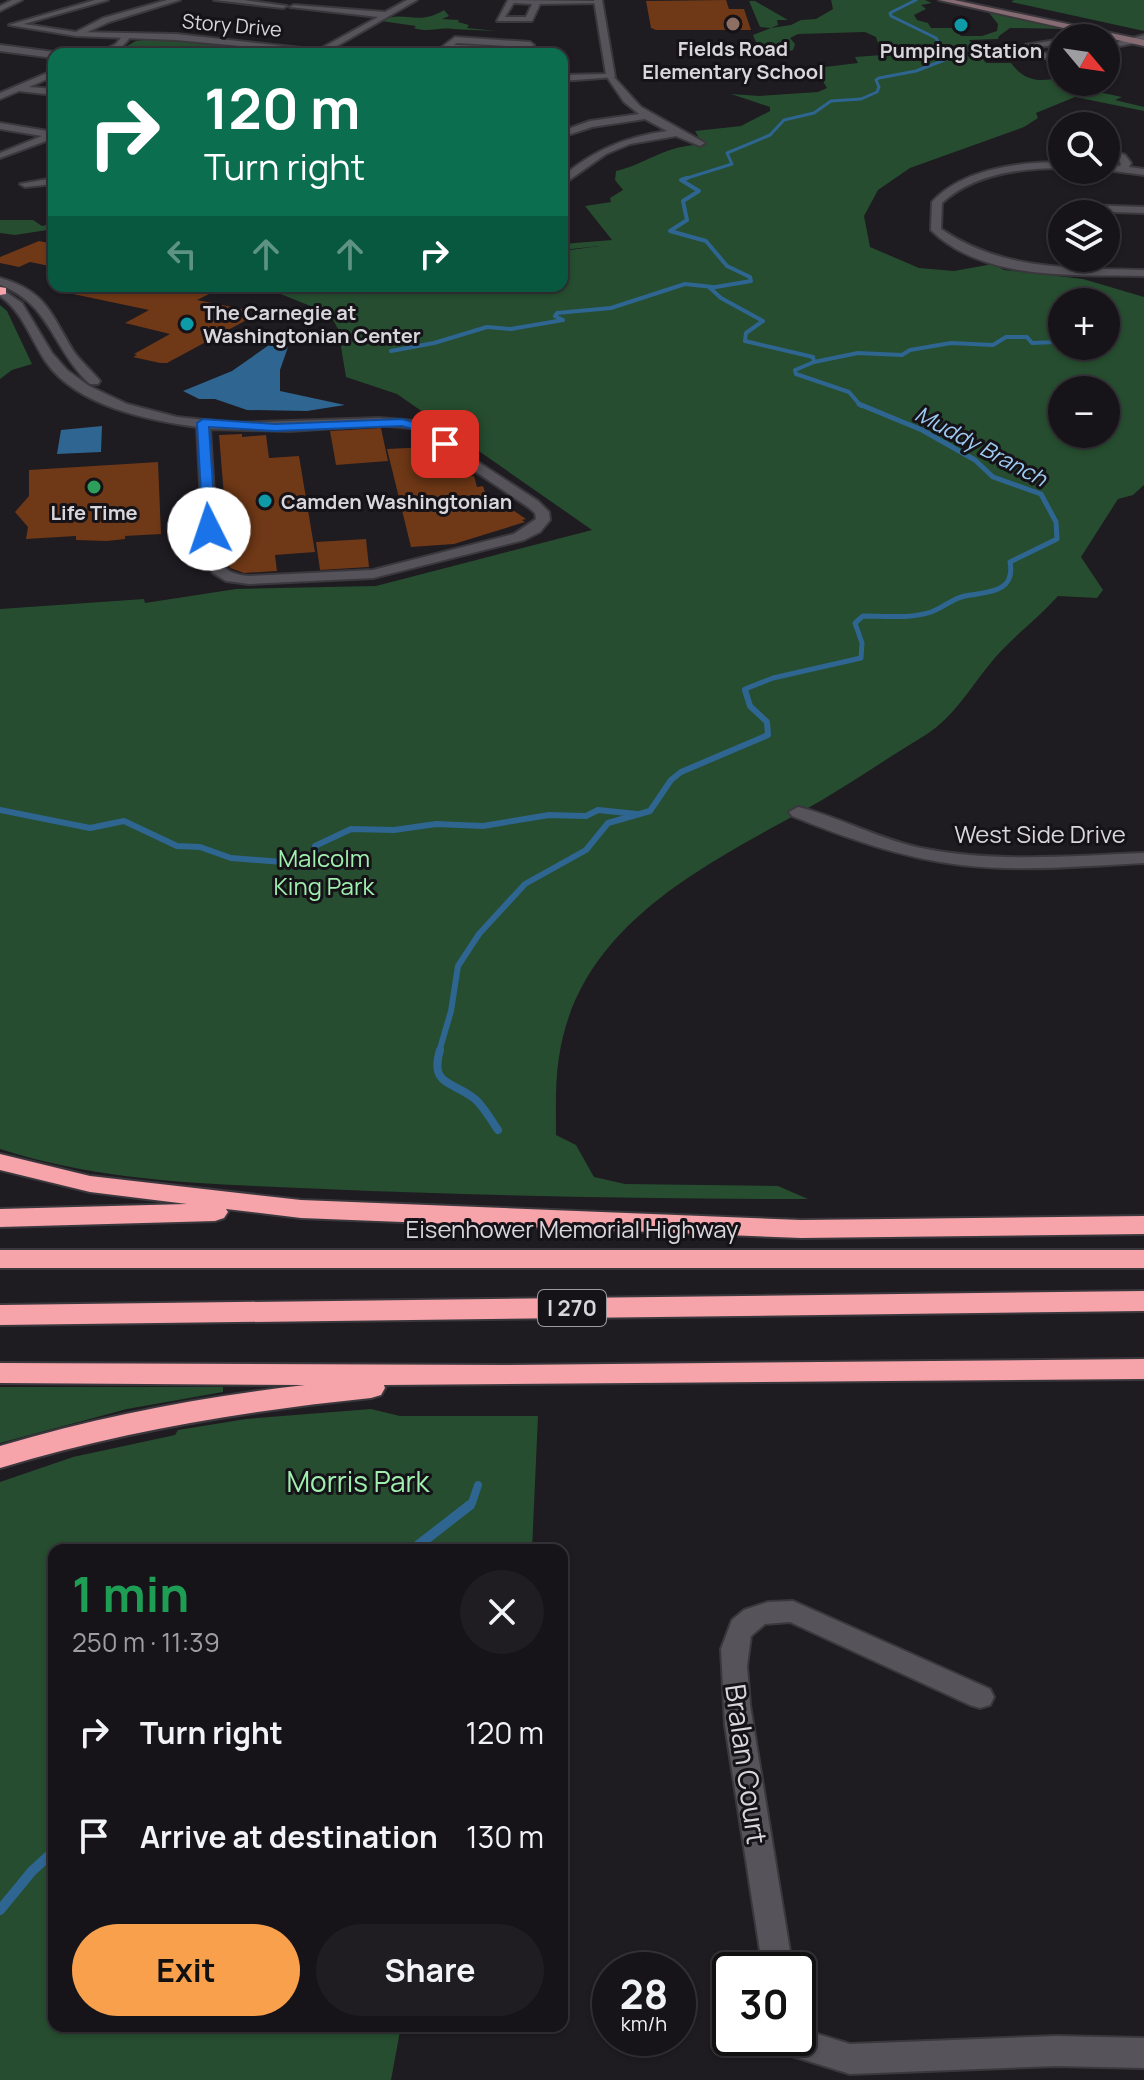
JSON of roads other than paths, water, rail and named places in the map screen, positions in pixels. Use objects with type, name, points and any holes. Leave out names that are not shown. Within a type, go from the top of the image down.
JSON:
[{"type":"highway","points":[[0,1162],[90,1184],[301,1209]]},
{"type":"highway","points":[[0,1218],[301,1209],[788,1229],[1144,1225]]},
{"type":"highway","name":"Eisenhower Memorial Highway","points":[[0,1259],[1144,1259]]},
{"type":"highway","name":"I 270","points":[[0,1315],[1144,1301]]},
{"type":"highway","points":[[0,1373],[505,1375],[1144,1369]]},
{"type":"highway","points":[[0,1457],[118,1425],[227,1404],[505,1375]]},
{"type":"main road","points":[[943,0],[1132,40],[1144,38]]},
{"type":"main road","points":[[988,0],[1144,38]]},
{"type":"street","points":[[0,9],[18,0]]},
{"type":"street","points":[[2,27],[26,27],[104,0]]},
{"type":"street","points":[[76,34],[106,20],[176,0]]},
{"type":"street","points":[[218,0],[283,6]]},
{"type":"street","points":[[328,48],[413,0]]},
{"type":"street","points":[[537,2],[598,2],[611,77],[627,100],[647,116],[700,143]]},
{"type":"street","points":[[2,27],[84,7]]},
{"type":"street","points":[[294,7],[387,15]]},
{"type":"street","name":"Story Drive","points":[[13,25],[76,34],[176,37],[292,48]]},
{"type":"street","points":[[114,48],[127,36]]},
{"type":"street","points":[[443,48],[455,40],[530,45],[526,48]]},
{"type":"street","points":[[1120,43],[1132,40]]},
{"type":"street","points":[[1048,43],[1029,45],[1037,55],[1048,56]]},
{"type":"street","points":[[0,48],[48,54]]},
{"type":"street","points":[[0,96],[48,76]]},
{"type":"street","points":[[568,78],[611,77]]},
{"type":"street","points":[[17,89],[48,92]]},
{"type":"street","points":[[568,132],[590,124],[647,116]]},
{"type":"street","points":[[570,118],[590,124]]},
{"type":"street","points":[[0,126],[48,134]]},
{"type":"street","points":[[568,177],[593,155],[622,141],[676,133]]},
{"type":"street","points":[[2,156],[48,137]]},
{"type":"street","points":[[1120,156],[1126,163],[1124,168]]},
{"type":"street","points":[[1048,164],[1006,171],[947,192],[937,202],[936,230],[962,248],[998,260],[1053,269],[1144,273]]},
{"type":"street","points":[[1120,168],[1144,172]]},
{"type":"street","points":[[25,184],[48,182]]},
{"type":"street","points":[[1120,209],[1144,210]]},
{"type":"street","points":[[1120,220],[1144,221]]},
{"type":"street","points":[[0,288],[25,291],[46,307],[70,360],[79,370],[122,397],[181,420]]},
{"type":"street","points":[[0,288],[23,310],[53,363],[77,384],[121,406],[181,420],[251,427],[393,422],[415,425],[533,504],[542,512],[543,520],[535,529],[519,537],[382,573],[249,580],[227,577],[216,571],[211,559],[203,423]]},
{"type":"street","points":[[23,310],[46,307]]},
{"type":"street","name":"West Side Drive","points":[[798,812],[883,844],[965,860],[1024,862],[1144,858]]},
{"type":"street","name":"Bralan Court","points":[[775,1952],[734,1693],[736,1639],[745,1623],[758,1614],[774,1610],[793,1612],[980,1697]]},
{"type":"street","points":[[816,2049],[850,2059],[1056,2051],[1144,2053]]},
{"type":"water","points":[[282,343],[288,347],[280,370],[280,391],[345,405],[307,411],[247,410],[215,399],[199,399],[183,391],[232,371],[269,345]]},
{"type":"water","points":[[102,426],[101,452],[57,454],[61,430]]},
{"type":"waterway","name":"Muddy Branch","points":[[681,180],[732,164],[727,153],[770,135],[784,120],[814,113],[831,101],[861,99],[877,92],[879,87],[876,80],[879,78],[916,71],[947,59],[936,38],[891,16],[890,13],[916,0]]},
{"type":"waterway","name":"Muddy Branch","points":[[681,180],[687,178]]},
{"type":"waterway","name":"Muddy Branch","points":[[681,180],[699,191],[683,201],[687,220],[670,231],[706,241],[727,266],[750,277],[751,281],[710,288],[721,298],[763,321],[746,333],[745,341],[813,357],[814,362]]},
{"type":"waterway","points":[[391,351],[434,343],[487,327],[511,329],[563,320],[555,316],[557,313],[611,308],[685,284],[713,287]]},
{"type":"waterway","points":[[814,362],[858,353],[902,355],[910,350],[951,343],[993,345],[1006,337],[1027,337],[1032,343],[1048,342]]},
{"type":"waterway","name":"Muddy Branch","points":[[814,362],[795,370],[796,374],[849,392],[859,404]]},
{"type":"waterway","name":"Muddy Branch","points":[[746,692],[745,689],[773,678],[861,658],[862,643],[855,623],[863,616],[923,614],[961,597],[998,589],[1009,580],[1010,562],[1057,539],[1056,522],[1041,494],[993,477],[975,460],[922,430],[859,404]]},
{"type":"waterway","name":"Muddy Branch","points":[[439,1052],[451,1011],[458,966],[479,934],[525,884],[586,850],[608,823],[650,811],[671,780],[681,772],[768,735],[767,722],[750,706],[745,690]]},
{"type":"waterway","points":[[0,810],[90,828],[124,821],[177,846],[200,847],[231,858],[296,863],[316,853],[315,846],[351,829],[394,830],[436,824],[483,826],[549,815],[586,816],[598,810],[637,814]]},
{"type":"waterway","name":"Muddy Branch","points":[[440,1050],[437,1062],[440,1077],[475,1099],[498,1130]]},
{"type":"waterway","name":"Muddy Branch","points":[[467,1507],[472,1503],[478,1485]]},
{"type":"waterway","name":"Muddy Branch","points":[[420,1544],[470,1505]]},
{"type":"waterway","name":"Muddy Branch","points":[[0,1910],[48,1856]]},
{"type":"place","name":"Fields Road Elementary School","points":[[733,24]]},
{"type":"place","name":"Pumping Station","points":[[961,25]]},
{"type":"place","name":"The Carnegie at Washingtonian Center","points":[[187,324]]},
{"type":"place","name":"Life Time","points":[[94,487]]},
{"type":"place","name":"Camden Washingtonian","points":[[265,501]]},
{"type":"park label","name":"Malcolm King Park","points":[[324,871]]},
{"type":"park label","name":"Morris Park","points":[[358,1481]]}]
